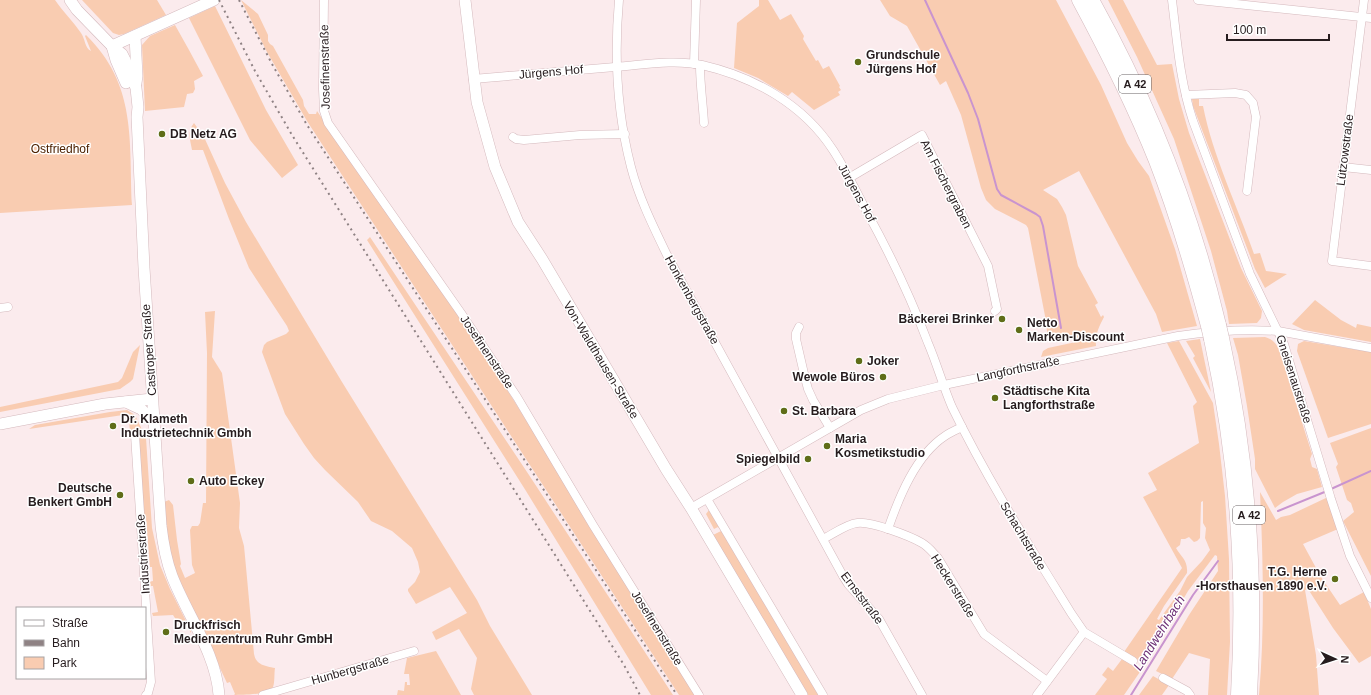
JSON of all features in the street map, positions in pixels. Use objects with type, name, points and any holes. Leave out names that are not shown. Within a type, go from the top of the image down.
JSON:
[{"type":"highway","name":"A 42","points":[[1079,0],[1124,88],[1156,162],[1215,332],[1239,423],[1250,521],[1253,625],[1250,695]]},
{"type":"highway","name":"A 42","points":[[1092,0],[1152,121],[1172,171],[1200,250],[1215,332],[1237,506],[1240,549],[1241,611],[1238,695]]},
{"type":"main road","points":[[70,0],[77,10],[112,46],[214,0]]},
{"type":"main road","name":"Von-Waldthausen-Straße","points":[[465,0],[473,79],[477,102],[495,167],[518,222],[542,259],[802,695]]},
{"type":"main road","points":[[135,36],[137,76],[136,88]]},
{"type":"main road","name":"Castroper Straße","points":[[112,46],[122,54],[125,60],[136,88],[138,107],[136,115],[160,526],[172,576],[212,661],[219,695]]},
{"type":"main road","name":"Castroper Straße","points":[[112,46],[116,60],[124,76],[136,115]]},
{"type":"main road","points":[[0,424],[105,404],[125,402],[152,395]]},
{"type":"main road","points":[[105,404],[124,396],[152,395]]},
{"type":"main road","points":[[125,402],[141,409],[153,421]]},
{"type":"street","name":"Josefinenstraße","points":[[324,0],[323,89],[324,111],[328,123],[461,313],[517,397],[593,525],[699,695]]},
{"type":"street","name":"Honkenbergstraße","points":[[619,0],[617,67],[625,134],[634,178],[653,228],[779,458]]},
{"type":"street","points":[[696,0],[697,65],[703,99],[704,123]]},
{"type":"street","name":"Gneisenaustraße","points":[[1172,0],[1179,60],[1193,121],[1250,274],[1284,344],[1324,477],[1350,556],[1371,598]]},
{"type":"street","points":[[1198,0],[1245,2],[1371,18]]},
{"type":"street","name":"Lützowstraße","points":[[1364,0],[1332,261],[1371,266]]},
{"type":"street","name":"Jürgens Hof","points":[[473,79],[662,63],[697,65],[748,80],[788,103],[814,125],[824,137],[849,178],[885,245],[914,306],[944,385]]},
{"type":"street","points":[[1186,95],[1235,93],[1246,95],[1253,103],[1256,117],[1247,191]]},
{"type":"street","points":[[513,137],[524,140],[625,134]]},
{"type":"street","name":"Am Fischergraben","points":[[849,178],[922,135],[988,266],[997,309],[995,311]]},
{"type":"street","points":[[1343,168],[1371,170]]},
{"type":"street","points":[[799,327],[796,333],[796,339],[805,378],[813,400],[830,428]]},
{"type":"street","name":"Langforthstraße","points":[[691,508],[861,410],[875,404],[944,385],[1178,336],[1237,330],[1278,331],[1371,348]]},
{"type":"street","name":"Schachtstraße","points":[[944,385],[962,427],[990,480],[1070,613],[1084,632],[1133,661]]},
{"type":"street","points":[[888,529],[900,497],[918,466],[934,446],[945,436],[962,427]]},
{"type":"street","name":"Industriestraße","points":[[135,435],[151,682],[146,695]]},
{"type":"street","name":"Ernststraße","points":[[779,458],[848,584],[879,619],[922,695]]},
{"type":"street","points":[[707,499],[823,695]]},
{"type":"street","name":"Heckerstraße","points":[[823,539],[852,524],[870,523],[916,540],[933,552],[984,634],[1047,681]]},
{"type":"street","points":[[1037,695],[1084,632]]},
{"type":"street","name":"Hunbergstraße","points":[[263,695],[414,651]]},
{"type":"street","points":[[1164,678],[1190,695]]},
{"type":"green space","name":"Ostfriedhof","points":[[0,0],[55,0],[75,24],[89,50],[91,51],[85,36],[86,35],[102,54],[114,74],[122,94],[127,114],[130,136],[132,205],[0,213]]},
{"type":"green space","points":[[82,0],[157,0],[166,15],[119,35],[113,33]]},
{"type":"green space","points":[[241,0],[258,14],[268,35],[268,41],[273,46],[303,100],[304,106],[309,114],[316,114],[317,111],[490,362],[696,695],[679,695],[307,121],[267,52]]},
{"type":"green space","points":[[759,0],[768,0],[780,20],[791,14],[816,61],[818,60],[823,69],[829,66],[840,86],[839,87],[841,90],[838,92],[840,95],[814,110],[792,92],[788,96],[758,78],[734,68],[737,23],[759,6]]},
{"type":"green space","points":[[880,0],[1056,0],[1101,85],[1127,143],[1149,176],[1175,249],[1197,326],[1162,332],[1156,314],[1079,171],[1043,190],[1057,199],[1066,215],[1078,266],[1098,303],[1095,305],[1101,317],[1103,315],[1104,317],[1097,334],[1096,346],[1041,357],[1043,351],[1048,348],[1076,342],[1075,335],[1060,337],[1048,342],[1046,321],[1028,228],[1026,225],[995,209],[986,200],[981,188],[961,115],[946,81],[940,85],[907,26],[890,16]]},
{"type":"green space","points":[[1108,0],[1123,0],[1157,65],[1172,64],[1179,99],[1189,133],[1241,268],[1262,311],[1261,318],[1257,323],[1229,324],[1211,251],[1174,139],[1137,57]]},
{"type":"green space","points":[[215,6],[266,110],[298,165],[282,178],[250,140],[189,18]]},
{"type":"green space","points":[[175,25],[203,76],[194,81],[195,89],[193,93],[187,94],[184,107],[145,111],[142,45],[150,36]]},
{"type":"green space","points":[[1199,97],[1199,106],[1203,106],[1207,125],[1219,162],[1254,254],[1260,253],[1266,271],[1287,274],[1265,288],[1255,269],[1193,106],[1192,99]]},
{"type":"green space","points":[[194,123],[204,137],[225,183],[246,222],[342,382],[477,600],[490,626],[532,695],[474,695],[471,689],[477,658],[459,629],[436,640],[432,632],[467,613],[450,587],[416,604],[408,591],[420,572],[418,562],[412,548],[392,531],[371,521],[358,502],[314,458],[285,414],[262,352],[264,345],[267,342],[286,334],[289,331],[249,268],[203,150],[192,150],[190,129]]},
{"type":"green space","points":[[370,237],[529,475],[673,695],[651,695],[526,491],[367,240]]},
{"type":"green space","points":[[1315,300],[1341,320],[1356,328],[1357,324],[1371,327],[1371,342],[1304,330],[1292,324]]},
{"type":"green space","points":[[215,311],[212,357],[222,373],[240,503],[239,528],[244,546],[254,654],[259,663],[264,666],[275,668],[274,683],[271,690],[255,694],[234,695],[235,694],[230,682],[227,683],[177,577],[168,547],[164,502],[169,500],[173,505],[181,564],[180,566],[185,578],[195,573],[192,565],[190,530],[192,526],[198,526],[200,523],[203,503],[206,503],[207,353],[205,312]]},
{"type":"green space","points":[[1265,337],[1272,340],[1279,350],[1312,454],[1310,459],[1312,467],[1317,469],[1322,487],[1297,494],[1275,508],[1255,469],[1255,459],[1247,406],[1238,355],[1233,338]]},
{"type":"green space","points":[[1200,339],[1211,392],[1193,358],[1195,356],[1186,341]]},
{"type":"green space","points":[[1179,341],[1213,403],[1225,496],[1229,559],[1230,642],[1227,695],[1208,695],[1210,659],[1189,653],[1172,679],[1156,671],[1189,615],[1218,571],[1217,556],[1215,555],[1188,591],[1145,664],[1124,652],[1182,568],[1143,497],[1157,490],[1148,473],[1199,443],[1193,406],[1197,402],[1167,343]],"holes":[[[1203,501],[1203,523],[1206,528],[1205,538],[1210,550],[1187,577],[1180,591],[1159,620],[1157,619],[1164,606],[1187,573],[1185,562],[1176,548],[1180,545],[1181,539],[1189,537],[1194,542],[1200,538],[1201,502]]]},
{"type":"green space","points":[[1304,341],[1371,352],[1371,424],[1328,438],[1297,351],[1298,344]]},
{"type":"green space","points":[[140,345],[133,379],[120,389],[0,412],[0,407],[118,382],[122,378],[133,352]]},
{"type":"green space","points":[[127,410],[135,415],[146,438],[152,528],[160,565],[191,633],[186,624],[180,626],[173,615],[153,616],[152,613],[158,612],[153,586],[149,586],[148,582],[153,581],[152,567],[150,567],[146,518],[144,518],[136,433],[130,434],[129,419],[123,415],[29,429],[35,425]]},
{"type":"green space","points":[[1371,428],[1371,576],[1343,521],[1354,512],[1351,503],[1347,500],[1336,467],[1338,464],[1330,443]]},
{"type":"green space","points":[[1260,492],[1276,520],[1328,497],[1338,529],[1303,544],[1321,577],[1340,605],[1364,592],[1371,609],[1371,656],[1359,663],[1333,628],[1308,589],[1305,590],[1316,655],[1319,695],[1259,695],[1263,594]]},
{"type":"green space","points":[[709,510],[820,695],[806,695],[711,536],[721,531],[718,527],[714,529],[706,514]]},
{"type":"green space","points":[[436,651],[461,695],[397,695],[398,690],[404,691],[405,682],[407,682],[407,685],[410,685],[409,674],[404,674],[407,658]]},
{"type":"green space","points":[[1122,659],[1142,669],[1124,695],[1095,695],[1107,679],[1102,675],[1108,667],[1113,671]]},
{"type":"green space","points":[[1153,676],[1169,685],[1162,695],[1139,695]]},
{"type":"waterway","points":[[925,0],[968,93],[978,119],[997,189],[1001,195],[1040,217],[1043,226],[1061,328]]},
{"type":"waterway","name":"Landwehrbach","points":[[1331,489],[1371,471]]},
{"type":"waterway","name":"Landwehrbach","points":[[1278,511],[1327,491]]},
{"type":"waterway","name":"Landwehrbach","points":[[1131,695],[1193,595],[1218,561]]},
{"type":"railway","points":[[219,0],[255,71],[292,135],[624,665],[640,695]]},
{"type":"railway","points":[[239,0],[272,64],[307,125],[677,695]]},
{"type":"place","name":"Grundschule Jürgens Hof","points":[[858,62]]},
{"type":"place","name":"DB Netz AG","points":[[162,134]]},
{"type":"place","name":"Bäckerei Brinker","points":[[1002,319]]},
{"type":"place","name":"Netto Marken-Discount","points":[[1019,330]]},
{"type":"place","name":"Joker","points":[[859,361]]},
{"type":"place","name":"Wewole Büros","points":[[883,377]]},
{"type":"place","name":"Städtische Kita Langforthstraße","points":[[995,398]]},
{"type":"place","name":"St. Barbara","points":[[784,411]]},
{"type":"place","name":"Dr. Klameth Industrietechnik Gmbh","points":[[113,426]]},
{"type":"place","name":"Maria Kosmetikstudio","points":[[827,446]]},
{"type":"place","name":"Spiegelbild","points":[[808,459]]},
{"type":"place","name":"Auto Eckey","points":[[191,481]]},
{"type":"place","name":"Deutsche Benkert GmbH","points":[[120,495]]},
{"type":"place","name":"T.G. Herne -Horsthausen 1890 e.V.","points":[[1335,579]]},
{"type":"place","name":"Druckfrisch Medienzentrum Ruhr GmbH","points":[[166,632]]}]
